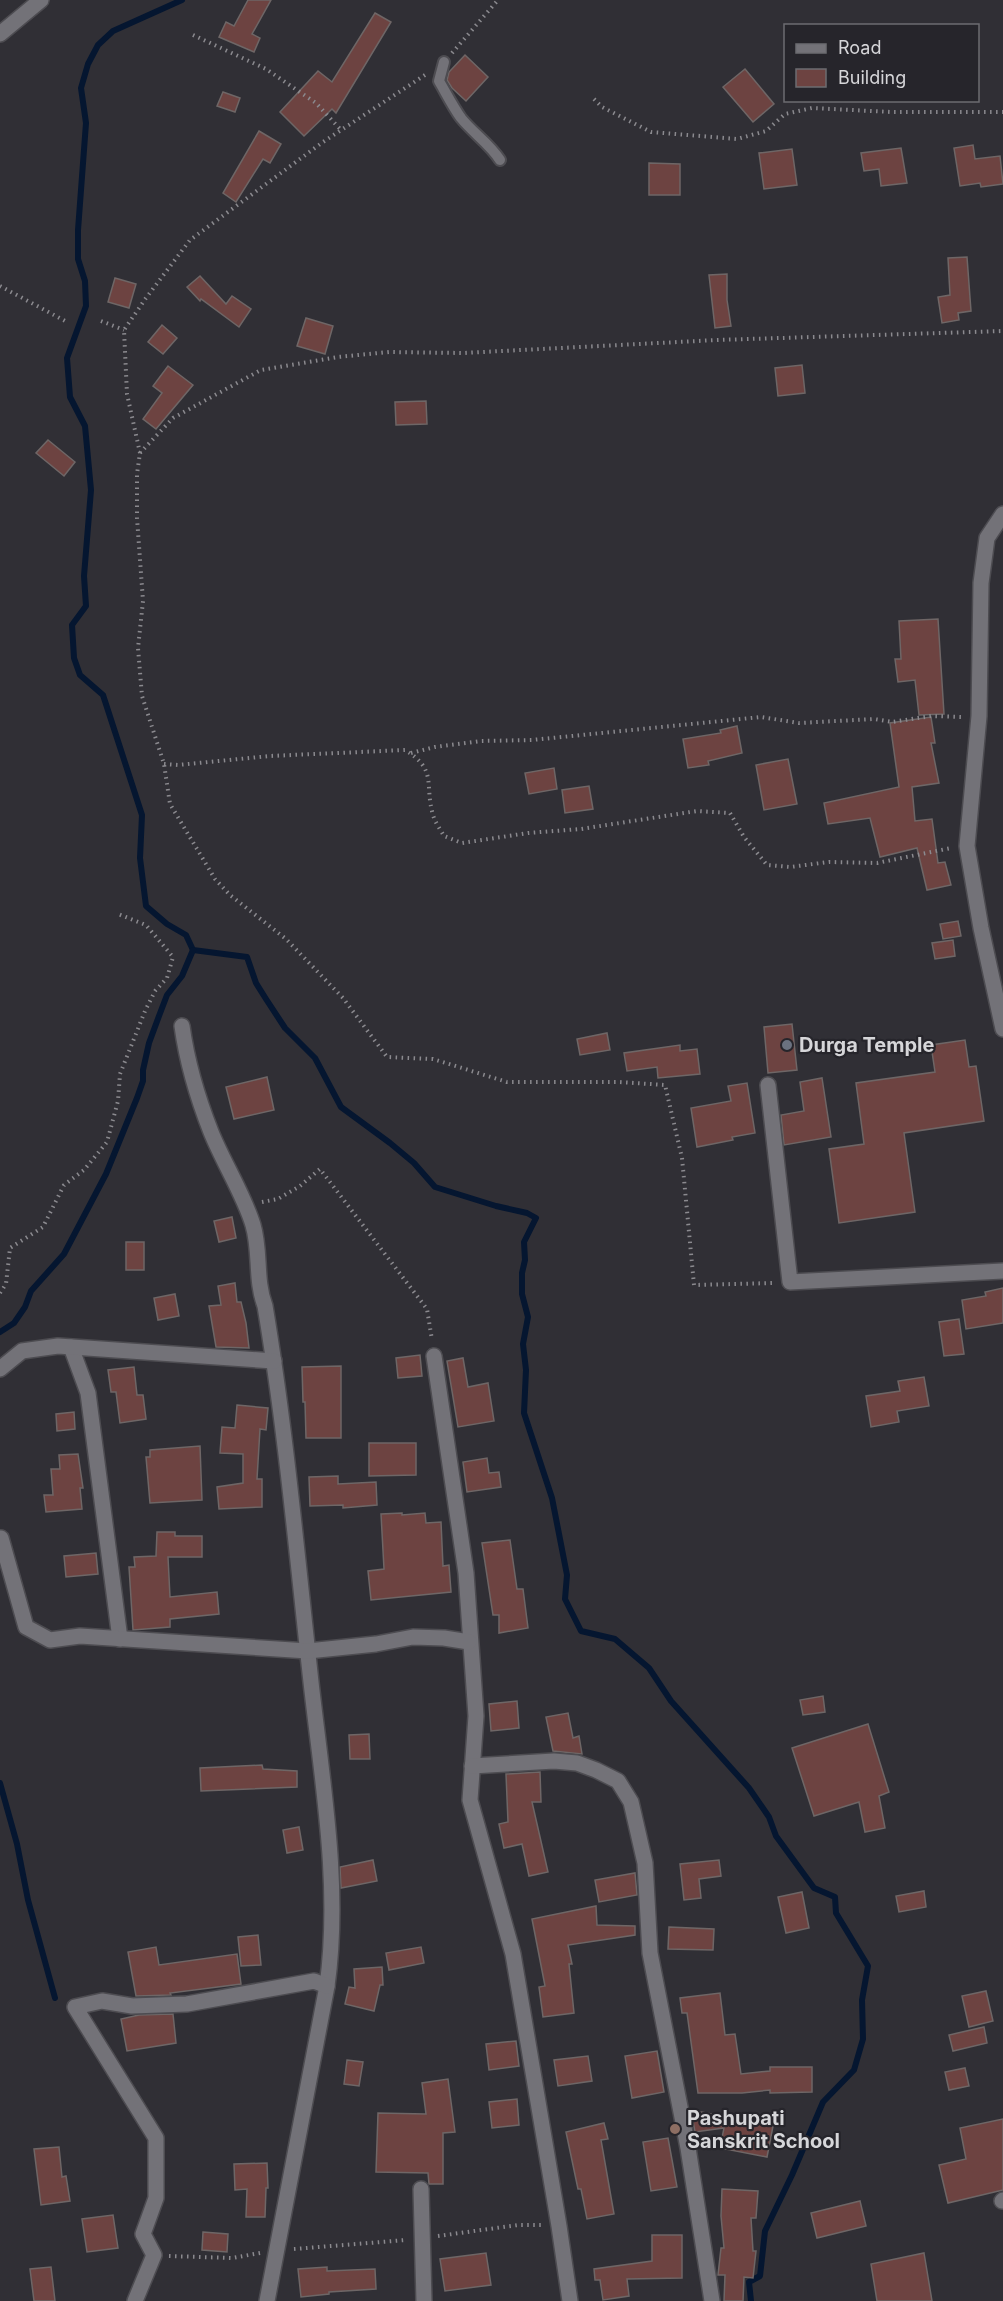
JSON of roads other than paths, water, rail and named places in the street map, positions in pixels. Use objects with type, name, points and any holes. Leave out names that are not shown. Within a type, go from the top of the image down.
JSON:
[{"type":"street","points":[[0,34],[41,0]]},
{"type":"street","points":[[1003,514],[987,538],[981,584],[978,716],[967,846],[981,928],[1003,1029]]},
{"type":"street","points":[[182,1026],[186,1055],[206,1117],[253,1225],[259,1263],[259,1290],[265,1306],[274,1361],[308,1651],[331,1878],[331,1957],[327,1986],[267,2301]]},
{"type":"street","points":[[768,1085],[790,1282],[1003,1270]]},
{"type":"street","points":[[0,1369],[22,1352],[58,1346],[274,1361]]},
{"type":"street","points":[[71,1347],[88,1393],[120,1639]]},
{"type":"street","points":[[434,1356],[466,1573],[469,1642],[476,1716],[470,1800],[513,1954],[570,2301]]},
{"type":"street","points":[[1,1538],[26,1627],[50,1640],[80,1636],[308,1651],[376,1644],[413,1637],[469,1642]]},
{"type":"street","points":[[472,1767],[554,1761],[578,1763],[618,1781],[631,1802],[645,1863],[650,1953],[688,2148],[712,2301]]},
{"type":"street","points":[[135,2301],[154,2256],[142,2234],[156,2198],[156,2138],[75,2007],[102,2001],[132,2006],[187,2004],[314,1981],[327,1986]]},
{"type":"street","points":[[421,2189],[424,2301]]},
{"type":"lane","points":[[444,62],[439,81],[461,117],[481,140],[495,151],[500,160]]},
{"type":"waterway","points":[[182,0],[113,31],[98,45],[88,64],[81,88],[86,123],[78,259],[85,281],[86,306],[67,358],[70,397],[85,426],[91,490],[84,576],[86,606],[72,625],[74,658],[80,675],[103,695],[142,815],[140,858],[146,906],[167,924],[186,935],[193,950],[247,957],[256,983],[266,999],[285,1028],[315,1058],[341,1107],[414,1163],[435,1187],[527,1213],[536,1218],[524,1242],[525,1260],[522,1273],[522,1294],[528,1317],[523,1344],[526,1370],[524,1413],[552,1498],[567,1575],[565,1599],[581,1631],[615,1639],[649,1668],[671,1701],[749,1788],[769,1817],[776,1836],[814,1888],[835,1897],[836,1913],[868,1966],[862,2000],[863,2039],[854,2070],[823,2102],[765,2231],[760,2276],[749,2282],[751,2301]]},
{"type":"waterway","points":[[0,1332],[14,1323],[25,1307],[31,1291],[64,1254],[106,1174],[143,1081],[149,1043],[167,995],[182,976],[193,950]]},
{"type":"waterway","points":[[0,1783],[17,1844],[28,1900],[55,1998]]},
{"type":"place","name":"Durga Temple","points":[[787,1045]]},
{"type":"place","name":"Pashupati Sanskrit School","points":[[675,2129]]}]
